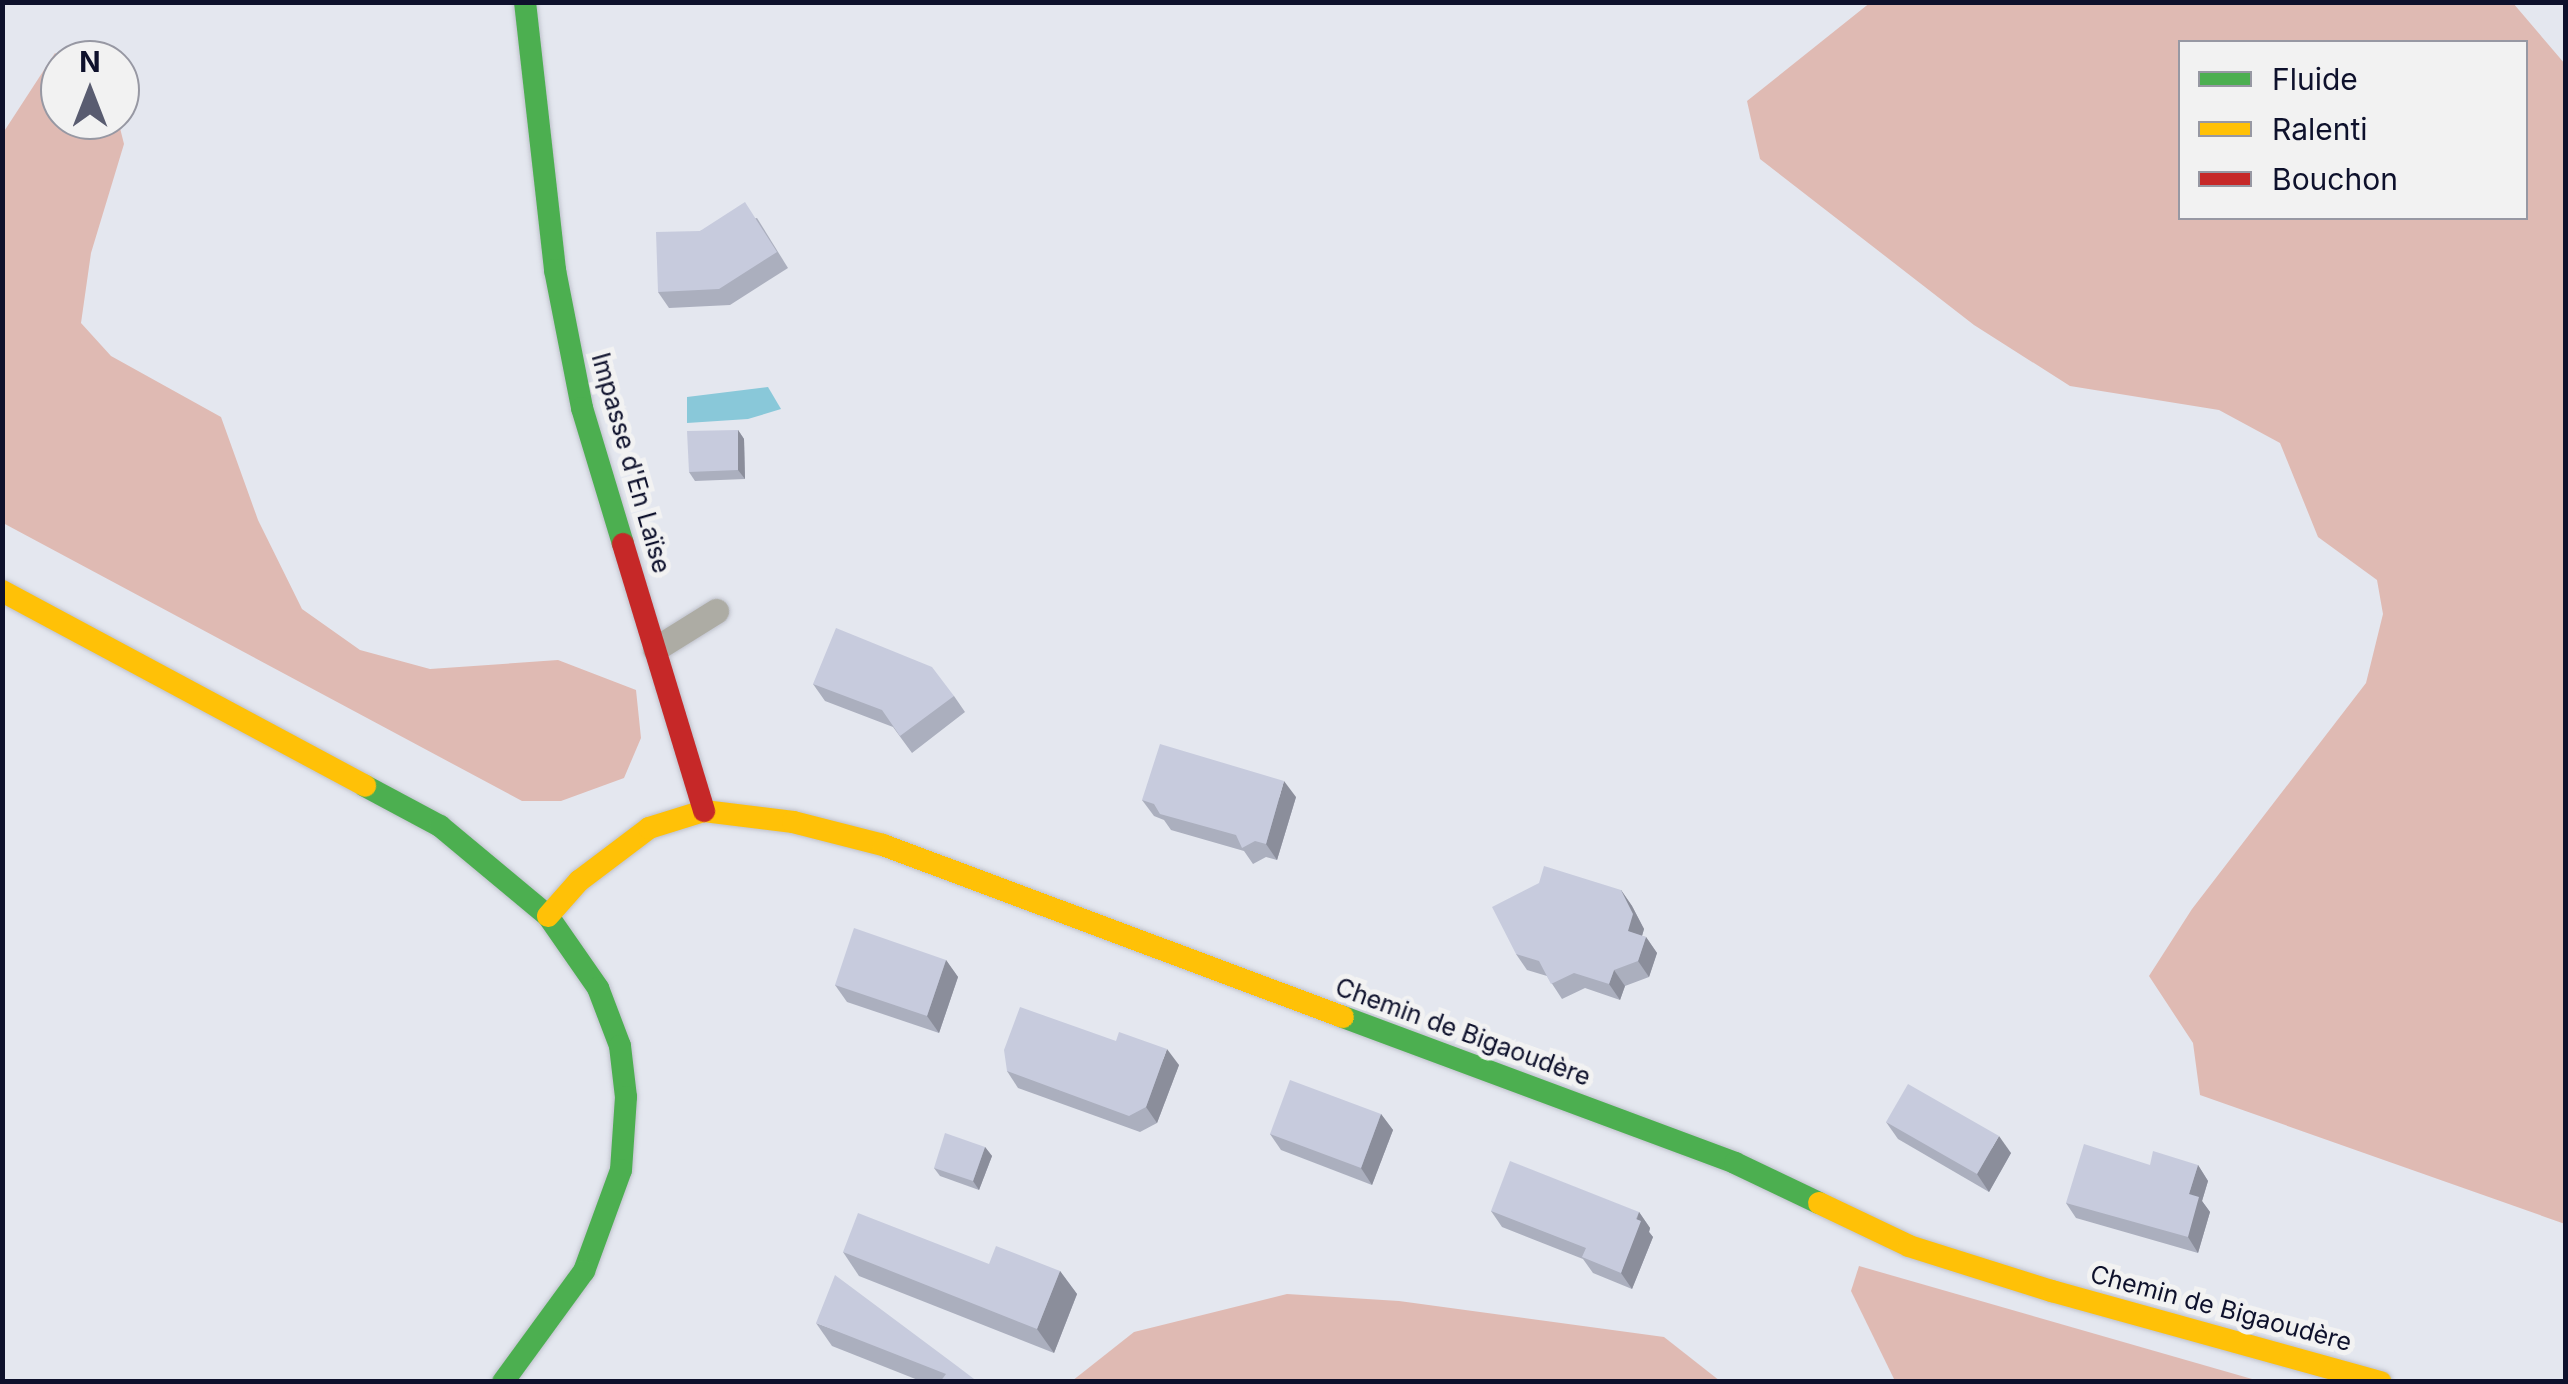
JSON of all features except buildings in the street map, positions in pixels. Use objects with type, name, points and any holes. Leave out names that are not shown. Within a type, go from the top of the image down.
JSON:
[{"type":"street","name":"Impasse d'En Laïse","points":[[525,2],[555,270],[582,408],[704,811]]},
{"type":"street","points":[[2,590],[440,826],[548,916],[598,988],[620,1046],[626,1097],[622,1170],[584,1271],[503,1382]]},
{"type":"street","name":"Chemin de Bigaoudère","points":[[548,916],[579,881],[648,828],[704,811],[794,822],[883,844],[1735,1162],[1909,1246],[2052,1291],[2382,1382]]},
{"type":"lane","points":[[655,649],[716,612]]},
{"type":"shaded area","points":[[1871,2],[2513,3],[2565,64],[2565,1224],[2200,1095],[2193,1043],[2149,976],[2192,909],[2366,683],[2383,614],[2377,580],[2318,537],[2280,443],[2219,410],[2070,386],[1974,325],[1760,159],[1747,101]]},
{"type":"shaded area","points":[[40,76],[40,140],[123,140],[91,253],[81,323],[111,356],[221,417],[258,520],[302,609],[360,650],[430,669],[558,660],[636,690],[641,738],[624,778],[561,801],[522,801],[3,523],[3,133]]},
{"type":"shaded area","points":[[1859,1266],[2259,1381],[1895,1381],[1851,1291]]},
{"type":"shaded area","points":[[1287,1294],[1399,1301],[1664,1337],[1720,1381],[1072,1381],[1134,1332]]},
{"type":"water","points":[[768,387],[781,409],[748,419],[687,423],[687,397]]},
{"type":"traffic: fast","points":[[525,2],[555,270],[582,408],[623,544]]},
{"type":"traffic: fast","points":[[365,786],[440,826],[548,916],[598,988],[620,1046],[626,1097],[621,1170],[584,1271],[503,1382]]},
{"type":"traffic: fast","points":[[1343,1017],[1735,1163],[1819,1203]]},
{"type":"traffic: slow","points":[[2,591],[365,786]]},
{"type":"traffic: slow","points":[[548,916],[579,881],[649,828],[704,811],[793,822],[883,845],[1343,1017]]},
{"type":"traffic: slow","points":[[1819,1203],[1909,1246],[2052,1291],[2381,1382]]},
{"type":"traffic: jam","points":[[623,544],[704,811]]}]
